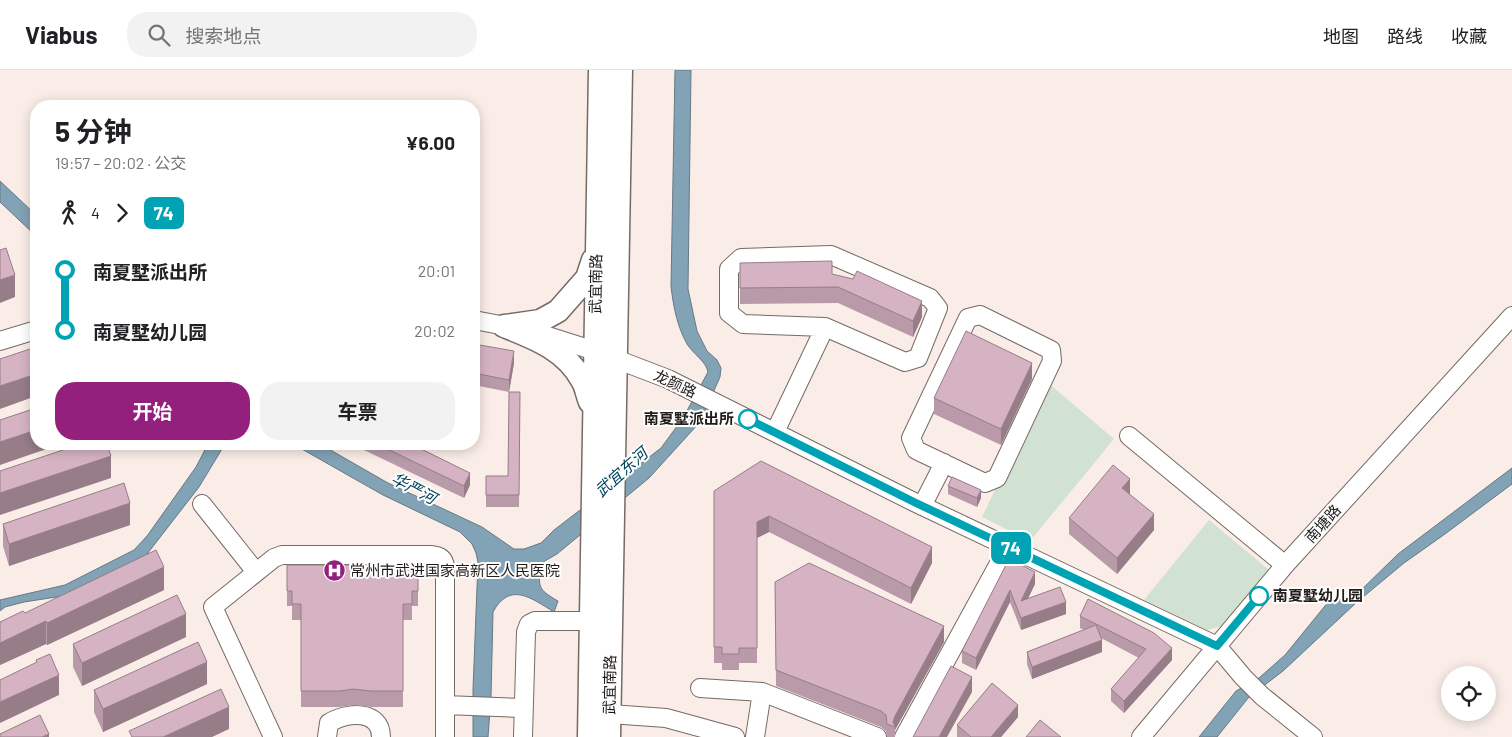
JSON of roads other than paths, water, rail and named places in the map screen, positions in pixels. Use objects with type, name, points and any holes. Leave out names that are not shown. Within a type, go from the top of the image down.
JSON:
[{"type":"main road","name":"武宜南路","points":[[589,737],[600,70]]},
{"type":"main road","name":"武宜南路","points":[[609,737],[621,70]]},
{"type":"main road","points":[[504,326],[540,321],[558,311],[587,278],[597,247]]},
{"type":"main road","points":[[504,326],[544,342],[568,360],[583,381],[594,415]]},
{"type":"street","points":[[831,256],[930,298],[938,308],[918,358],[904,362],[825,327],[743,324],[729,313],[729,269],[741,258],[831,256]]},
{"type":"street","points":[[980,315],[1051,350],[1052,361],[1046,374],[997,478],[985,483],[916,450],[911,438],[968,318],[980,315]]},
{"type":"street","name":"南塘路","points":[[1141,737],[1286,565],[1512,316]]},
{"type":"street","name":"龙颜路","points":[[480,321],[532,331],[595,351],[686,388],[922,506],[1217,646]]},
{"type":"street","points":[[775,432],[825,327]]},
{"type":"street","points":[[0,341],[30,332]]},
{"type":"street","points":[[961,332],[978,341]]},
{"type":"street","points":[[1029,366],[1046,374]]},
{"type":"street","points":[[1129,436],[1286,565]]},
{"type":"street","points":[[922,506],[944,463]]},
{"type":"street","points":[[202,504],[256,572]]},
{"type":"street","points":[[904,737],[1008,547]]},
{"type":"street","points":[[274,737],[213,607],[274,558],[282,555],[439,556],[444,561],[445,737]]},
{"type":"street","points":[[523,737],[526,632],[529,624],[535,621],[591,622]]},
{"type":"street","points":[[1217,646],[1262,696],[1313,737]]},
{"type":"street","points":[[700,688],[762,692],[877,737]]},
{"type":"street","points":[[755,737],[762,692]]},
{"type":"street","points":[[446,705],[523,708]]},
{"type":"street","points":[[610,714],[666,718],[736,737]]},
{"type":"street","points":[[327,737],[329,723],[337,718],[348,715],[369,717],[376,722],[381,731],[381,737]]},
{"type":"water","points":[[675,70],[691,70],[688,289],[697,331],[707,351],[717,360],[721,368],[720,377],[700,422],[649,478],[557,554],[543,562],[540,586],[542,590],[558,601],[554,612],[529,598],[514,595],[506,597],[493,612],[488,737],[473,737],[478,562],[472,544],[460,532],[383,495],[304,450],[330,450],[388,483],[482,527],[514,549],[524,549],[541,543],[554,530],[661,448],[683,418],[708,372],[705,364],[687,344],[676,315],[671,286]]},
{"type":"water","points":[[0,181],[30,209],[30,230],[0,202]]},
{"type":"water","points":[[205,450],[221,450],[199,487],[144,558],[76,594],[24,602],[5,607],[0,611],[0,600],[65,585],[134,550],[147,536],[196,467]]},
{"type":"water","points":[[1512,468],[1512,484],[1404,563],[1357,602],[1283,671],[1249,697],[1217,737],[1199,737],[1236,691],[1259,678],[1285,655],[1329,601],[1354,597],[1398,554]]},
{"type":"place","name":"南夏墅派出所","points":[[748,419]]},
{"type":"place","name":"常州市武进国家高新区人民医院","points":[[334,571]]},
{"type":"place","name":"南夏墅幼儿园","points":[[1259,596]]},
{"type":"water label","name":"武宜东河","points":[[621,472]]},
{"type":"water label","name":"华严河","points":[[414,488]]}]
